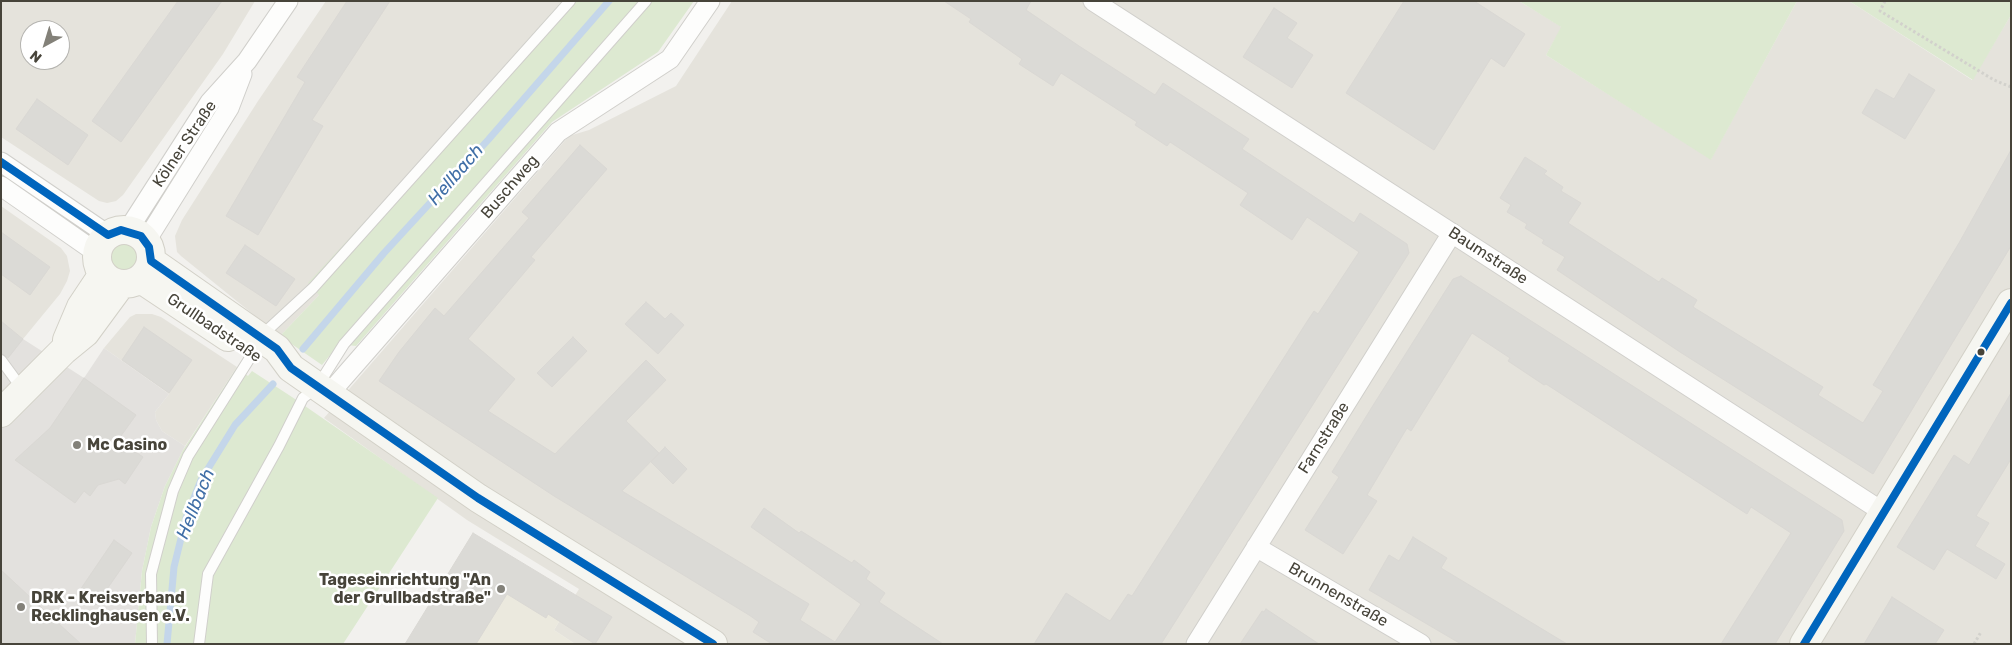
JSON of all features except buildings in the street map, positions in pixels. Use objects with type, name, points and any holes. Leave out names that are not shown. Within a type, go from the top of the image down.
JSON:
[{"type":"street","name":"Kölner Straße","points":[[1,413],[63,351],[85,333],[124,257],[229,108],[247,62],[288,1]]},
{"type":"street","name":"Buschweg","points":[[322,391],[558,132],[670,59],[710,1]]},
{"type":"street","name":"Baumstraße","points":[[1092,1],[1883,512]]},
{"type":"street","name":"Grullbadstraße","points":[[1,162],[124,257]]},
{"type":"street","name":"Grullbadstraße","points":[[1,186],[124,257],[256,345],[270,365],[291,368],[478,498],[709,643]]},
{"type":"street","name":"Farnstraße","points":[[1196,644],[1452,233]]},
{"type":"street","points":[[1804,644],[2011,303]]},
{"type":"street","name":"Brunnenstraße","points":[[1256,547],[1421,644]]},
{"type":"lane","points":[[152,644],[151,574],[173,490],[188,456],[256,345],[313,288],[570,1]]},
{"type":"lane","points":[[199,644],[208,574],[279,446],[303,398],[322,391],[344,344],[646,1]]},
{"type":"lane","points":[[1,360],[24,391]]},
{"type":"path","points":[[1885,1],[1880,11],[1994,80],[2011,88]]},
{"type":"path","points":[[1974,644],[1981,632]]},
{"type":"shaded area","points":[[1,1],[255,1],[223,54],[123,195],[116,201],[107,203],[99,201],[1,137]]},
{"type":"shaded area","points":[[326,1],[562,1],[416,166],[309,283],[320,294],[280,336],[181,256],[177,252],[175,236],[182,220],[258,101]]},
{"type":"shaded area","points":[[732,1],[1519,1],[1562,27],[1546,55],[1711,159],[1797,1],[1849,1],[1972,80],[2011,15],[2011,644],[575,644],[554,630],[579,589],[467,520],[324,418],[569,136],[589,130],[676,86]]},
{"type":"shaded area","points":[[1,206],[61,248],[67,256],[70,271],[60,294],[23,339],[1,321]]},
{"type":"shaded area","points":[[136,314],[152,314],[161,317],[237,367],[185,446],[162,431],[156,420],[155,412],[169,394],[104,348],[130,317]]},
{"type":"shaded area","points":[[1,321],[23,339],[84,378],[104,348],[169,394],[155,412],[156,420],[162,431],[185,446],[165,486],[151,527],[142,571],[135,644],[1,644]]},
{"type":"shaded area","name":"Tageseinrichtung \"An der Grullbadstraße\"","points":[[473,533],[575,595],[554,630],[575,644],[405,644]]},
{"type":"green space","points":[[562,1],[694,1],[658,52],[552,122],[356,346],[339,344],[322,365],[280,336],[319,295],[308,283],[416,166]]},
{"type":"green space","points":[[1519,1],[1797,1],[1711,160],[1546,55],[1561,27]]},
{"type":"green space","points":[[1849,1],[2011,1],[2011,15],[1973,80]]},
{"type":"green space","points":[[123,244],[133,248],[137,258],[133,268],[123,272],[113,268],[109,258],[113,248]]},
{"type":"green space","points":[[237,367],[248,376],[252,371],[292,397],[438,498],[343,644],[135,644],[142,571],[151,527],[165,486],[183,450]]},
{"type":"waterway","name":"Hellbach","points":[[303,349],[384,253],[488,140],[609,1]]},
{"type":"waterway","name":"Hellbach","points":[[167,644],[174,567],[186,518],[201,480],[235,425],[273,384]]},
{"type":"transit line","points":[[1,162],[108,235],[121,230],[141,236],[149,247],[151,261],[277,349],[291,368],[478,498],[713,644]]},
{"type":"transit line","points":[[1804,644],[2011,303]]},
{"type":"place","name":"Mc Casino","points":[[77,445]]},
{"type":"place","name":"Tageseinrichtung \"An der Grullbadstraße\"","points":[[501,589]]},
{"type":"place","name":"DRK - Kreisverband Recklinghausen e.V.","points":[[21,607]]}]
